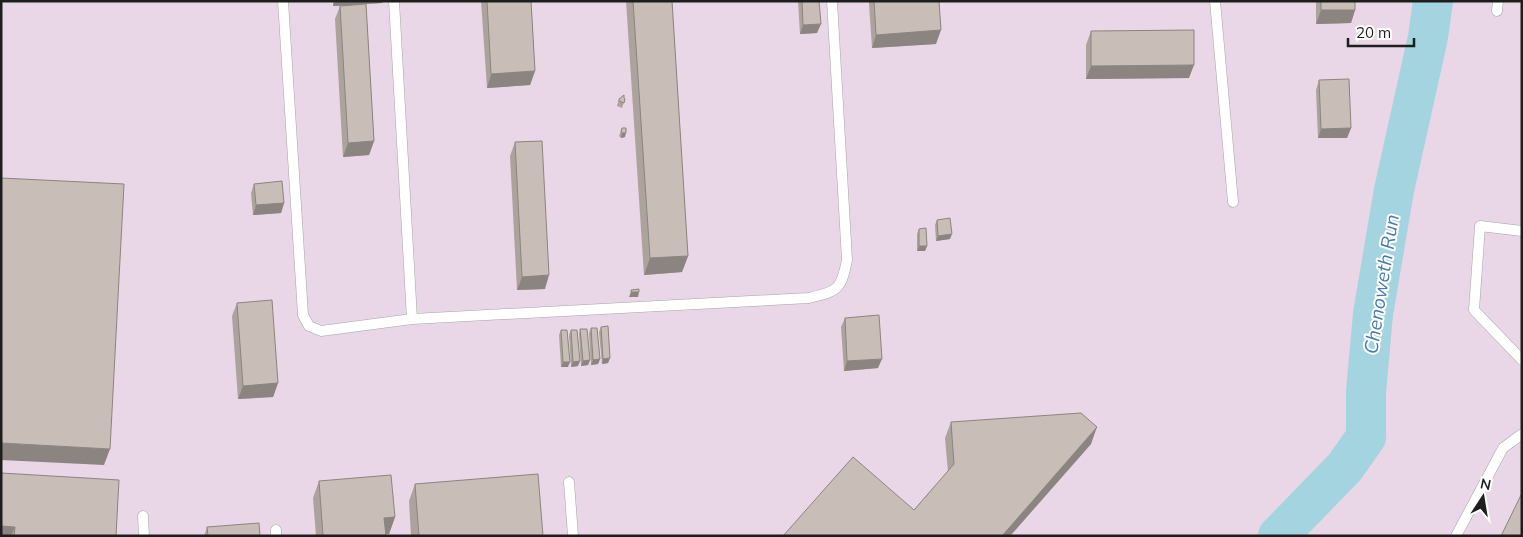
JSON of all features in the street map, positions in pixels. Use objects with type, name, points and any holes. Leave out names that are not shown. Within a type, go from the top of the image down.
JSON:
[{"type":"lane","points":[[283,1],[303,315],[309,326],[321,331],[412,319],[809,298],[832,293],[843,279],[848,260],[832,1]]},
{"type":"lane","points":[[394,1],[412,319]]},
{"type":"lane","points":[[1215,1],[1233,202]]},
{"type":"lane","points":[[1522,231],[1480,226],[1474,310],[1522,360]]},
{"type":"lane","points":[[1456,536],[1504,448],[1522,434]]},
{"type":"lane","points":[[569,482],[573,536]]},
{"type":"lane","points":[[143,516],[144,536]]},
{"type":"shaded area","points":[[1,1],[1522,1],[1522,536],[1,536]]},
{"type":"building","points":[[487,1],[531,1],[535,71],[491,74]]},
{"type":"building","points":[[633,1],[672,1],[688,256],[650,258]]},
{"type":"building","points":[[802,1],[819,1],[821,24],[803,25]]},
{"type":"building","points":[[874,1],[939,1],[941,30],[876,35]]},
{"type":"building","points":[[1321,1],[1355,1],[1355,10],[1321,10]]},
{"type":"building","points":[[366,4],[374,141],[348,143],[340,6]]},
{"type":"building","points":[[1194,30],[1194,65],[1091,66],[1091,31]]},
{"type":"building","points":[[1349,79],[1351,128],[1321,129],[1319,80]]},
{"type":"building","points":[[624,95],[624,103],[619,101],[619,99]]},
{"type":"building","points":[[622,128],[626,128],[626,133],[622,133]]},
{"type":"building","points":[[542,141],[549,275],[522,277],[515,142]]},
{"type":"building","points":[[1,178],[124,184],[110,449],[1,443]]},
{"type":"building","points":[[282,181],[284,203],[256,205],[254,184]]},
{"type":"building","points":[[950,218],[952,234],[938,236],[937,220]]},
{"type":"building","points":[[926,228],[927,246],[919,246],[919,229]]},
{"type":"building","points":[[639,289],[639,292],[631,292],[631,290]]},
{"type":"building","points":[[272,300],[278,383],[243,386],[237,303]]},
{"type":"building","points":[[879,315],[882,359],[847,361],[845,318]]},
{"type":"building","points":[[608,326],[610,358],[603,359],[601,327]]},
{"type":"building","points":[[591,328],[597,328],[600,359],[593,360]]},
{"type":"building","points":[[580,329],[587,329],[590,360],[583,361]]},
{"type":"building","points":[[561,330],[567,330],[570,362],[563,362]]},
{"type":"building","points":[[571,330],[577,330],[580,361],[573,362]]},
{"type":"building","points":[[1081,413],[1097,427],[1002,536],[783,536],[853,457],[914,510],[954,464],[951,422]]},
{"type":"building","points":[[1,473],[119,480],[116,536],[14,536],[15,527],[1,526]]},
{"type":"building","points":[[538,474],[543,536],[419,536],[415,484]]},
{"type":"building","points":[[391,475],[395,517],[384,518],[386,536],[323,536],[319,481]]},
{"type":"building","points":[[1522,493],[1522,536],[1501,536]]},
{"type":"building","points":[[259,523],[260,536],[208,536],[207,527]]},
{"type":"waterway","name":"Chenoweth Run","points":[[1278,536],[1345,467],[1366,437],[1366,392],[1373,314],[1394,190],[1428,37],[1433,1]]}]
